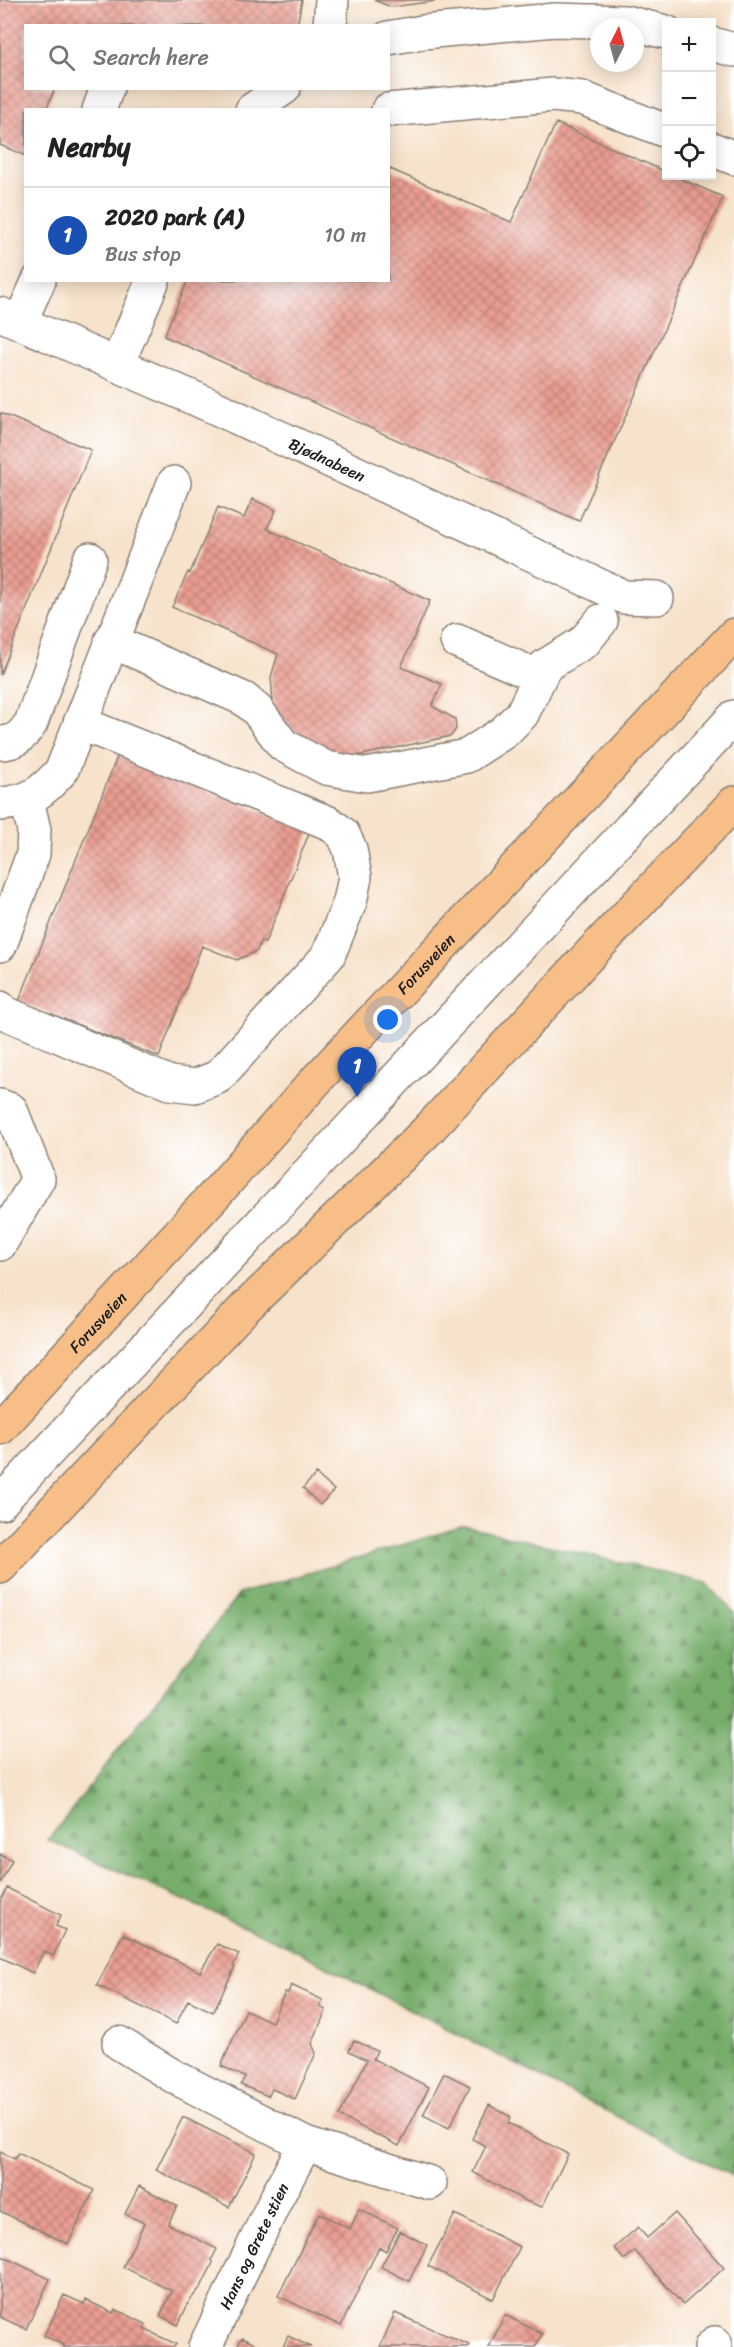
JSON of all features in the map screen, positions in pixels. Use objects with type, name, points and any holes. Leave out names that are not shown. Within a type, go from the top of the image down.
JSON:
[{"type":"main road","name":"Forusveien","points":[[0,1428],[220,1189],[320,1076],[734,635]]},
{"type":"main road","points":[[0,1567],[245,1308],[427,1131],[586,958],[734,803]]},
{"type":"street","points":[[330,24],[332,0]]},
{"type":"street","points":[[390,38],[423,32],[555,21],[625,22],[662,32]]},
{"type":"street","points":[[716,45],[734,50]]},
{"type":"street","points":[[100,108],[106,90]]},
{"type":"street","points":[[255,108],[281,90]]},
{"type":"street","points":[[390,110],[553,95],[582,98],[662,129]]},
{"type":"street","points":[[716,151],[734,158]]},
{"type":"street","points":[[10,318],[37,282]]},
{"type":"street","points":[[117,365],[152,282]]},
{"type":"street","name":"Bjødnabeen","points":[[10,318],[212,406],[624,597],[657,598]]},
{"type":"street","points":[[0,945],[33,854],[34,830],[14,802],[46,789],[63,770],[174,483]]},
{"type":"street","points":[[0,743],[11,743],[23,736],[31,723],[90,559]]},
{"type":"street","points":[[111,641],[244,699],[257,710],[283,746],[301,756],[326,768],[367,775],[467,756],[489,744],[522,714],[545,666],[584,642],[601,621]]},
{"type":"street","points":[[457,641],[539,677]]},
{"type":"street","points":[[0,1503],[734,717]]},
{"type":"street","points":[[0,1008],[5,1013],[170,1083],[195,1086],[218,1077],[328,956],[350,902],[355,877],[350,849],[343,834],[329,823],[80,723]]},
{"type":"street","points":[[0,1106],[11,1110],[38,1179],[0,1244]]},
{"type":"street","points":[[119,2043],[173,2076],[305,2144],[430,2183]]},
{"type":"street","name":"Hans og Grete stien","points":[[206,2347],[277,2197],[305,2144]]},
{"type":"green space","points":[[464,1526],[707,1583],[734,1613],[734,2177],[285,1945],[48,1840],[239,1594]]},
{"type":"building","points":[[0,0],[302,0],[297,24],[24,24],[24,90],[54,90],[47,108],[24,108],[24,155],[0,145]]},
{"type":"building","points":[[374,0],[436,0],[436,1],[391,7]]},
{"type":"building","points":[[556,123],[662,170],[662,180],[683,180],[723,197],[579,521],[164,336],[187,282],[390,282],[390,169],[511,222]]},
{"type":"building","points":[[0,413],[91,450],[0,675]]},
{"type":"building","points":[[252,499],[276,510],[267,529],[430,601],[401,667],[442,684],[432,706],[455,719],[456,729],[451,736],[352,757],[307,747],[276,712],[273,703],[271,677],[278,654],[172,607],[188,572],[190,573],[218,507],[244,518]]},
{"type":"building","points":[[118,755],[310,831],[265,943],[261,941],[257,951],[237,960],[202,946],[159,1057],[19,1001]]},
{"type":"building","points":[[316,1474],[334,1490],[320,1505],[303,1488]]},
{"type":"building","points":[[0,1854],[12,1860],[0,1884]]},
{"type":"building","points":[[7,1888],[61,1915],[56,1926],[65,1930],[53,1956],[44,1951],[33,1973],[0,1957],[0,1902]]},
{"type":"building","points":[[123,1934],[200,1972],[217,1944],[239,1954],[213,2012],[188,2000],[176,2024],[97,1985]]},
{"type":"building","points":[[291,1985],[323,2000],[320,2007],[326,2010],[312,2044],[316,2053],[295,2099],[272,2089],[268,2096],[241,2085],[245,2077],[221,2066],[246,2010],[272,2022],[285,1992],[288,1993]]},
{"type":"building","points":[[354,2040],[377,2051],[373,2059],[429,2087],[399,2146],[339,2116],[367,2060],[349,2051]]},
{"type":"building","points":[[444,2073],[470,2086],[449,2128],[423,2115]]},
{"type":"building","points":[[489,2105],[511,2117],[508,2123],[568,2154],[542,2207],[523,2200],[473,2172],[486,2146],[472,2139]]},
{"type":"building","points":[[183,2117],[256,2153],[229,2207],[156,2170]]},
{"type":"building","points":[[0,2152],[15,2159],[18,2153],[94,2190],[68,2244],[0,2211]]},
{"type":"building","points":[[139,2186],[177,2206],[168,2224],[217,2249],[201,2287],[190,2300],[178,2325],[160,2316],[172,2291],[123,2267],[144,2223],[125,2214]]},
{"type":"building","points":[[359,2209],[398,2228],[386,2251],[379,2247],[341,2326],[278,2296],[319,2213],[350,2229]]},
{"type":"building","points":[[675,2213],[724,2268],[683,2305],[635,2251],[624,2260],[614,2248],[638,2227],[647,2238]]},
{"type":"building","points":[[455,2214],[520,2247],[493,2299],[428,2266]]},
{"type":"building","points":[[400,2231],[427,2245],[409,2281],[381,2267]]},
{"type":"building","points":[[0,2255],[50,2279],[26,2329],[0,2317]]},
{"type":"building","points":[[64,2295],[84,2304],[86,2300],[113,2313],[115,2309],[146,2324],[144,2329],[176,2344],[174,2347],[64,2347],[44,2336]]},
{"type":"building","points":[[395,2313],[469,2345],[468,2347],[380,2347]]},
{"type":"building","points":[[505,2315],[542,2334],[535,2347],[489,2347]]},
{"type":"building","points":[[288,2336],[311,2347],[283,2347]]},
{"type":"building","points":[[242,2338],[261,2347],[237,2347]]},
{"type":"place","name":"2020 park (A)","points":[[357,1097]]}]
